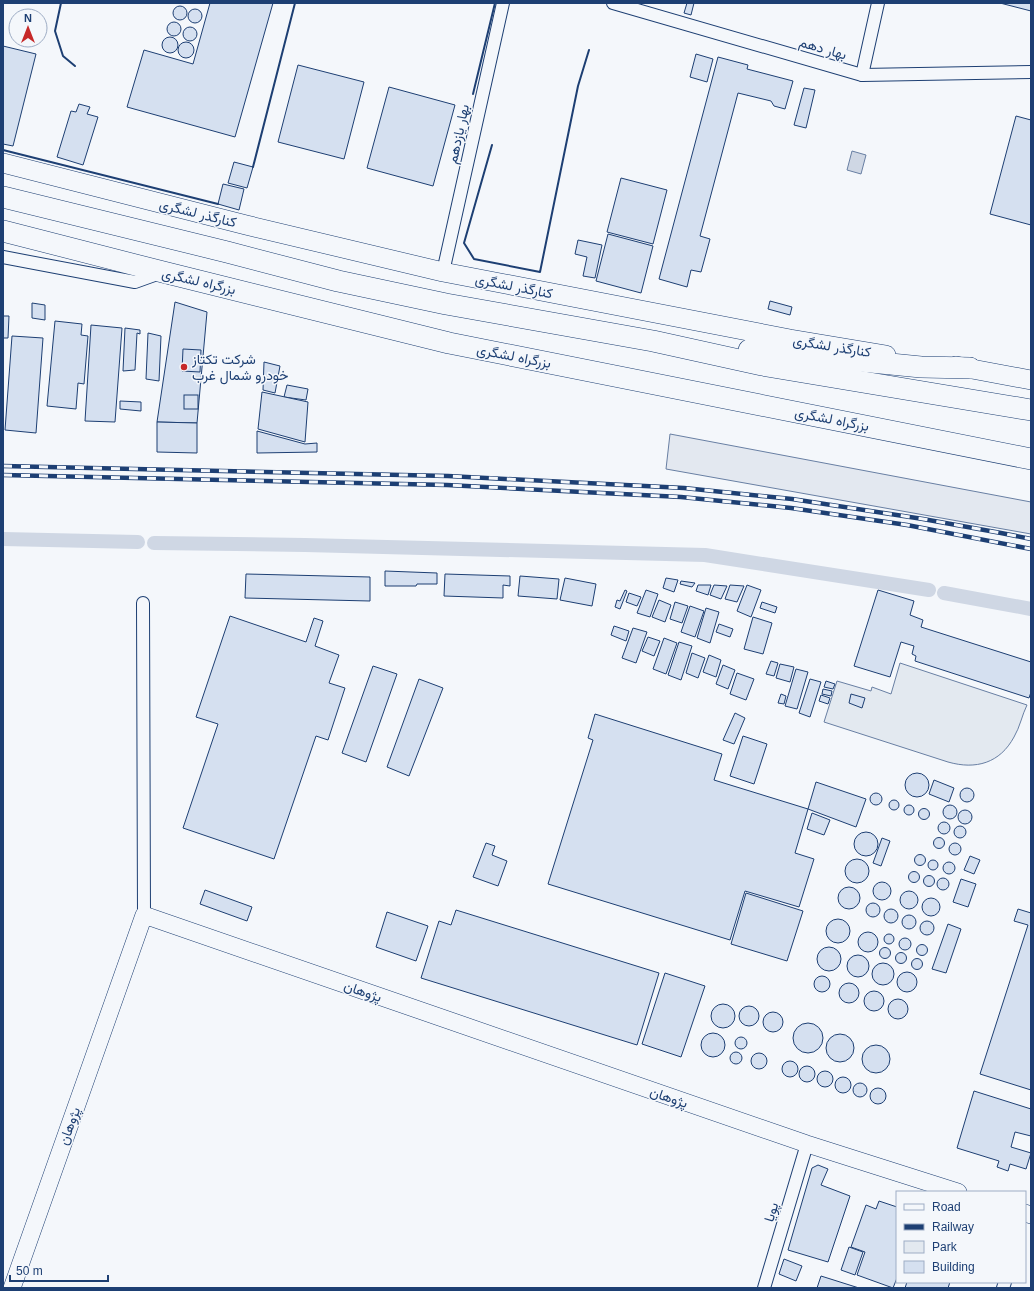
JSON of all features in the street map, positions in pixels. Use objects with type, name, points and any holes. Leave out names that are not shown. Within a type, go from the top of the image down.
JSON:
[{"type":"highway","points":[[3,197],[220,250],[338,281],[446,304],[653,341],[762,365],[1031,410]]},
{"type":"highway","name":"بزرگراه لشگری","points":[[3,231],[449,343],[1031,459]]},
{"type":"highway","points":[[653,341],[746,349],[868,363],[921,367],[970,368]]},
{"type":"main road","name":"کنارگذر لشگری","points":[[3,163],[246,225],[443,272],[790,339],[970,368],[1031,380]]},
{"type":"main road","name":"پژوهان","points":[[12,1288],[144,915],[807,1144],[955,1191]]},
{"type":"street","name":"بهار یازدهم","points":[[443,272],[503,3]]},
{"type":"street","name":"بهار دهم","points":[[613,3],[862,75],[1031,72]]},
{"type":"street","points":[[862,75],[878,3]]},
{"type":"street","points":[[3,257],[135,282],[163,272]]},
{"type":"street","points":[[143,603],[144,915]]},
{"type":"street","name":"پویا","points":[[764,1288],[807,1144]]},
{"type":"green space","points":[[900,663],[1027,705],[1016,733],[1008,746],[1002,753],[986,762],[968,765],[958,764],[824,722],[837,681],[871,691],[872,687],[891,694]]},
{"type":"shaded area","points":[[852,151],[866,155],[861,174],[847,170]]},
{"type":"shaded area","points":[[670,434],[1031,502],[1031,534],[666,469]]},
{"type":"building","points":[[210,3],[273,3],[235,137],[127,107],[144,50],[193,64]]},
{"type":"building","points":[[687,3],[694,3],[691,15],[684,13]]},
{"type":"building","points":[[1000,3],[1031,3],[1031,11]]},
{"type":"building","points":[[180,6],[185,8],[187,13],[185,18],[180,20],[175,18],[173,13],[175,8]]},
{"type":"building","points":[[192,9],[198,9],[202,13],[202,19],[198,23],[192,23],[188,19],[188,13]]},
{"type":"building","points":[[174,22],[179,24],[181,29],[179,34],[174,36],[169,34],[167,29],[169,24]]},
{"type":"building","points":[[187,27],[193,27],[197,31],[197,37],[193,41],[187,41],[183,37],[183,31]]},
{"type":"building","points":[[170,37],[177,42],[178,45],[173,52],[170,53],[163,48],[162,45],[167,38]]},
{"type":"building","points":[[183,42],[189,42],[194,47],[192,56],[189,58],[183,58],[178,53],[178,47]]},
{"type":"building","points":[[3,46],[36,54],[13,146],[3,144]]},
{"type":"building","points":[[696,54],[713,59],[707,82],[690,77]]},
{"type":"building","points":[[718,57],[748,65],[747,69],[793,81],[785,109],[774,106],[771,101],[738,93],[700,236],[710,239],[701,272],[691,270],[687,287],[659,279]]},
{"type":"building","points":[[298,65],[364,82],[344,159],[278,142]]},
{"type":"building","points":[[389,87],[455,105],[433,186],[367,168]]},
{"type":"building","points":[[804,88],[815,90],[806,128],[794,125]]},
{"type":"building","points":[[79,104],[90,107],[87,114],[98,117],[83,165],[57,157],[71,111],[76,112]]},
{"type":"building","points":[[1016,116],[1031,120],[1031,225],[990,214]]},
{"type":"building","points":[[234,162],[253,167],[247,188],[228,183]]},
{"type":"building","points":[[621,178],[667,190],[653,244],[607,232]]},
{"type":"building","points":[[223,184],[244,189],[239,210],[218,204]]},
{"type":"building","points":[[608,234],[653,246],[641,293],[596,281]]},
{"type":"building","points":[[578,240],[602,245],[595,278],[583,276],[587,257],[575,254]]},
{"type":"building","points":[[770,301],[792,307],[790,315],[768,309]]},
{"type":"building","name":"شرکت تکتاز خودرو شمال غرب","points":[[175,302],[207,312],[197,423],[157,422]]},
{"type":"building","points":[[32,303],[45,305],[45,320],[32,318]]},
{"type":"building","points":[[3,316],[9,316],[8,338],[3,338]]},
{"type":"building","points":[[55,321],[82,324],[81,335],[88,336],[84,384],[78,383],[76,409],[47,406]]},
{"type":"building","points":[[91,325],[122,328],[115,422],[85,421]]},
{"type":"building","points":[[125,328],[140,330],[140,334],[137,333],[135,370],[123,371]]},
{"type":"building","points":[[148,333],[161,336],[159,381],[146,379]]},
{"type":"building","points":[[12,336],[43,338],[36,433],[5,430]]},
{"type":"building","points":[[183,349],[201,350],[200,372],[182,371]]},
{"type":"building","points":[[264,362],[280,366],[275,393],[263,390]]},
{"type":"building","points":[[287,385],[308,389],[306,400],[284,397]]},
{"type":"building","points":[[262,392],[308,402],[305,442],[258,429]]},
{"type":"building","points":[[184,395],[198,395],[198,409],[184,409]]},
{"type":"building","points":[[120,401],[141,402],[141,411],[120,409]]},
{"type":"building","points":[[157,422],[197,423],[197,453],[157,452]]},
{"type":"building","points":[[257,431],[305,444],[317,443],[317,452],[257,453]]},
{"type":"building","points":[[385,571],[437,573],[437,584],[385,586]]},
{"type":"building","points":[[246,574],[370,577],[370,601],[245,598]]},
{"type":"building","points":[[445,574],[510,576],[510,586],[503,585],[503,598],[444,596]]},
{"type":"building","points":[[520,576],[559,579],[557,599],[518,596]]},
{"type":"building","points":[[565,578],[596,584],[592,606],[560,600]]},
{"type":"building","points":[[666,578],[678,580],[674,592],[663,588]]},
{"type":"building","points":[[681,581],[695,583],[692,587],[680,584]]},
{"type":"building","points":[[698,585],[711,585],[708,595],[696,591]]},
{"type":"building","points":[[714,585],[727,586],[721,599],[710,595]]},
{"type":"building","points":[[730,585],[744,586],[737,602],[725,599]]},
{"type":"building","points":[[747,585],[761,590],[751,617],[737,611]]},
{"type":"building","points":[[625,590],[627,591],[620,609],[615,607],[617,600],[620,601]]},
{"type":"building","points":[[646,590],[658,594],[650,617],[637,613]]},
{"type":"building","points":[[878,590],[914,601],[910,615],[923,620],[921,627],[1031,662],[1031,692],[1029,698],[915,661],[916,656],[912,654],[914,646],[901,642],[890,677],[854,666]]},
{"type":"building","points":[[629,593],[641,597],[637,606],[626,602]]},
{"type":"building","points":[[659,600],[671,605],[665,622],[652,617]]},
{"type":"building","points":[[675,602],[688,606],[682,623],[670,619]]},
{"type":"building","points":[[762,602],[777,607],[775,613],[760,608]]},
{"type":"building","points":[[690,606],[704,611],[695,637],[681,632]]},
{"type":"building","points":[[706,608],[719,612],[710,643],[697,638]]},
{"type":"building","points":[[230,616],[306,642],[314,618],[323,621],[315,646],[339,655],[329,683],[345,688],[328,740],[316,736],[274,859],[183,828],[218,724],[196,717]]},
{"type":"building","points":[[753,617],[772,623],[763,654],[744,649]]},
{"type":"building","points":[[719,624],[733,629],[730,637],[716,632]]},
{"type":"building","points":[[614,626],[629,631],[626,641],[611,635]]},
{"type":"building","points":[[633,628],[647,632],[636,663],[622,658]]},
{"type":"building","points":[[648,637],[660,641],[654,656],[642,651]]},
{"type":"building","points":[[664,638],[677,643],[666,674],[653,669]]},
{"type":"building","points":[[679,642],[692,646],[681,680],[668,675]]},
{"type":"building","points":[[692,653],[705,658],[698,678],[686,673]]},
{"type":"building","points":[[709,655],[721,660],[716,677],[703,672]]},
{"type":"building","points":[[771,661],[778,663],[774,676],[766,674]]},
{"type":"building","points":[[780,664],[794,667],[790,682],[776,678]]},
{"type":"building","points":[[723,665],[735,670],[728,689],[716,684]]},
{"type":"building","points":[[373,666],[397,674],[366,762],[342,753]]},
{"type":"building","points":[[796,669],[808,672],[797,709],[785,706]]},
{"type":"building","points":[[737,673],[754,679],[746,700],[730,694]]},
{"type":"building","points":[[419,679],[443,688],[409,776],[387,767]]},
{"type":"building","points":[[810,679],[821,682],[810,717],[799,713]]},
{"type":"building","points":[[826,681],[835,684],[833,689],[824,687]]},
{"type":"building","points":[[823,689],[832,691],[831,696],[822,694]]},
{"type":"building","points":[[781,694],[786,696],[784,704],[778,703]]},
{"type":"building","points":[[851,694],[865,698],[862,708],[849,703]]},
{"type":"building","points":[[821,695],[830,698],[828,704],[819,701]]},
{"type":"building","points":[[735,713],[745,718],[734,744],[723,740]]},
{"type":"building","points":[[595,714],[722,754],[714,780],[808,809],[795,853],[814,859],[799,907],[745,891],[730,940],[548,884],[593,740],[588,738]]},
{"type":"building","points":[[743,736],[767,744],[754,784],[730,776]]},
{"type":"building","points":[[917,773],[926,776],[929,785],[926,794],[917,797],[908,794],[905,785],[908,776]]},
{"type":"building","points":[[934,780],[954,788],[949,802],[929,794]]},
{"type":"building","points":[[816,782],[866,799],[856,827],[808,809]]},
{"type":"building","points":[[964,788],[970,788],[974,792],[974,798],[970,802],[964,802],[960,798],[960,792]]},
{"type":"building","points":[[876,793],[880,795],[882,799],[880,803],[876,805],[872,803],[870,799],[872,795]]},
{"type":"building","points":[[892,800],[896,800],[898,801],[898,809],[892,810],[889,807],[889,803]]},
{"type":"building","points":[[907,805],[911,805],[913,806],[913,814],[907,815],[904,812],[904,808]]},
{"type":"building","points":[[950,805],[955,807],[957,812],[955,817],[950,819],[945,817],[943,812],[945,807]]},
{"type":"building","points":[[924,808],[928,810],[930,814],[928,818],[924,820],[920,818],[918,814],[920,810]]},
{"type":"building","points":[[965,810],[970,812],[972,817],[970,822],[965,824],[960,822],[958,817],[960,812]]},
{"type":"building","points":[[812,813],[830,820],[824,835],[807,829]]},
{"type":"building","points":[[942,822],[946,822],[950,828],[946,834],[942,834],[938,830],[938,826]]},
{"type":"building","points":[[958,826],[962,826],[966,832],[962,838],[958,838],[954,834],[954,830]]},
{"type":"building","points":[[866,832],[874,836],[878,844],[874,852],[866,856],[858,852],[854,844],[858,836]]},
{"type":"building","points":[[939,837],[943,839],[945,843],[943,847],[939,849],[935,847],[933,843],[935,839]]},
{"type":"building","points":[[882,838],[890,841],[881,866],[873,863]]},
{"type":"building","points":[[486,843],[495,846],[492,855],[507,861],[498,886],[473,877]]},
{"type":"building","points":[[953,843],[957,843],[961,849],[957,855],[953,855],[949,851],[949,847]]},
{"type":"building","points":[[920,854],[924,856],[926,860],[924,864],[920,866],[916,864],[914,860],[916,856]]},
{"type":"building","points":[[970,856],[980,860],[974,874],[964,870]]},
{"type":"building","points":[[857,859],[865,863],[869,871],[865,879],[857,883],[849,879],[845,871],[849,863]]},
{"type":"building","points":[[931,860],[935,860],[937,861],[937,869],[931,870],[928,867],[928,863]]},
{"type":"building","points":[[949,862],[953,864],[955,868],[953,872],[949,874],[945,872],[943,868],[945,864]]},
{"type":"building","points":[[914,871],[918,873],[920,877],[918,881],[914,883],[910,881],[908,877],[910,873]]},
{"type":"building","points":[[929,875],[933,877],[935,881],[933,885],[929,887],[925,885],[923,881],[925,877]]},
{"type":"building","points":[[943,878],[947,880],[949,884],[947,888],[943,890],[939,888],[937,884],[939,880]]},
{"type":"building","points":[[961,879],[976,884],[968,907],[953,902]]},
{"type":"building","points":[[882,882],[888,885],[891,891],[888,897],[882,900],[876,897],[873,891],[876,885]]},
{"type":"building","points":[[849,887],[857,890],[860,898],[857,906],[849,909],[841,906],[838,898],[841,890]]},
{"type":"building","points":[[205,890],[252,907],[247,921],[200,904]]},
{"type":"building","points":[[909,891],[915,894],[918,900],[915,906],[909,909],[903,906],[900,900],[903,894]]},
{"type":"building","points":[[746,893],[803,911],[787,961],[731,944]]},
{"type":"building","points":[[931,898],[937,901],[940,907],[937,913],[931,916],[925,913],[922,907],[925,901]]},
{"type":"building","points":[[873,903],[878,905],[880,910],[878,915],[873,917],[868,915],[866,910],[868,905]]},
{"type":"building","points":[[888,909],[894,909],[898,913],[898,919],[894,923],[888,923],[884,919],[884,913]]},
{"type":"building","points":[[1018,909],[1031,913],[1031,1090],[980,1074],[1028,925],[1014,921]]},
{"type":"building","points":[[456,910],[659,973],[637,1045],[421,978],[439,921],[451,925]]},
{"type":"building","points":[[387,912],[428,926],[416,961],[376,947]]},
{"type":"building","points":[[906,915],[912,915],[916,919],[916,925],[912,929],[906,929],[902,925],[902,919]]},
{"type":"building","points":[[838,919],[847,922],[850,931],[847,940],[838,943],[829,940],[826,931],[829,922]]},
{"type":"building","points":[[924,921],[930,921],[934,925],[934,931],[930,935],[924,935],[920,931],[920,925]]},
{"type":"building","points":[[948,924],[961,929],[946,973],[932,969]]},
{"type":"building","points":[[864,932],[872,932],[878,938],[878,946],[872,952],[864,952],[858,946],[858,938]]},
{"type":"building","points":[[887,934],[891,934],[893,935],[893,943],[887,944],[884,941],[884,937]]},
{"type":"building","points":[[905,938],[909,940],[911,944],[909,948],[905,950],[901,948],[899,944],[901,940]]},
{"type":"building","points":[[920,945],[924,945],[926,946],[926,954],[920,955],[917,952],[917,948]]},
{"type":"building","points":[[829,947],[837,951],[841,959],[837,967],[829,971],[821,967],[817,959],[821,951]]},
{"type":"building","points":[[883,948],[887,948],[889,949],[889,957],[883,958],[880,955],[880,951]]},
{"type":"building","points":[[901,952],[905,954],[907,958],[905,962],[901,964],[897,962],[895,958],[897,954]]},
{"type":"building","points":[[858,955],[866,958],[869,966],[866,974],[858,977],[850,974],[847,966],[850,958]]},
{"type":"building","points":[[917,958],[921,960],[923,964],[921,968],[917,970],[913,968],[911,964],[913,960]]},
{"type":"building","points":[[883,963],[891,966],[894,974],[891,982],[883,985],[875,982],[872,974],[875,966]]},
{"type":"building","points":[[907,972],[914,975],[917,982],[914,989],[907,992],[900,989],[897,982],[900,975]]},
{"type":"building","points":[[665,973],[705,986],[681,1057],[642,1044]]},
{"type":"building","points":[[819,976],[825,976],[830,981],[828,990],[825,992],[819,992],[814,987],[814,981]]},
{"type":"building","points":[[845,983],[853,983],[859,989],[859,997],[853,1003],[845,1003],[839,997],[839,989]]},
{"type":"building","points":[[874,991],[881,994],[884,1001],[881,1008],[874,1011],[867,1008],[864,1001],[867,994]]},
{"type":"building","points":[[898,999],[905,1002],[908,1009],[905,1016],[898,1019],[891,1016],[888,1009],[891,1002]]},
{"type":"building","points":[[723,1004],[728,1005],[734,1011],[734,1021],[728,1027],[723,1028],[718,1027],[712,1021],[711,1016],[712,1011],[718,1005]]},
{"type":"building","points":[[749,1006],[756,1009],[759,1016],[756,1023],[749,1026],[742,1023],[739,1016],[742,1009]]},
{"type":"building","points":[[773,1012],[780,1015],[783,1022],[780,1029],[773,1032],[766,1029],[763,1022],[766,1015]]},
{"type":"building","points":[[808,1023],[814,1024],[822,1032],[822,1044],[814,1052],[808,1053],[802,1052],[794,1044],[793,1038],[794,1032],[802,1024]]},
{"type":"building","points":[[713,1033],[721,1037],[725,1045],[721,1053],[713,1057],[705,1053],[701,1045],[705,1037]]},
{"type":"building","points":[[840,1034],[850,1038],[854,1048],[850,1058],[840,1062],[830,1058],[826,1048],[830,1038]]},
{"type":"building","points":[[739,1037],[743,1037],[747,1043],[743,1049],[739,1049],[735,1045],[735,1041]]},
{"type":"building","points":[[876,1045],[886,1049],[890,1059],[886,1069],[876,1073],[866,1069],[862,1059],[866,1049]]},
{"type":"building","points":[[736,1052],[740,1054],[742,1058],[740,1062],[736,1064],[732,1062],[730,1058],[732,1054]]},
{"type":"building","points":[[759,1053],[766,1058],[767,1061],[762,1068],[759,1069],[752,1064],[751,1061],[756,1054]]},
{"type":"building","points":[[790,1061],[797,1066],[798,1069],[793,1076],[790,1077],[783,1072],[782,1069],[787,1062]]},
{"type":"building","points":[[807,1066],[814,1071],[815,1074],[810,1081],[807,1082],[800,1077],[799,1074],[804,1067]]},
{"type":"building","points":[[822,1071],[828,1071],[833,1076],[831,1085],[828,1087],[822,1087],[817,1082],[817,1076]]},
{"type":"building","points":[[843,1077],[850,1082],[851,1085],[846,1092],[843,1093],[836,1088],[835,1085],[840,1078]]},
{"type":"building","points":[[857,1083],[863,1083],[867,1087],[867,1093],[863,1097],[857,1097],[853,1093],[853,1087]]},
{"type":"building","points":[[878,1088],[885,1093],[886,1096],[881,1103],[878,1104],[871,1099],[870,1096],[875,1089]]},
{"type":"building","points":[[974,1091],[1031,1109],[1031,1136],[1015,1132],[1011,1147],[1031,1153],[1026,1169],[1010,1164],[1008,1171],[997,1167],[999,1161],[957,1148]]},
{"type":"building","points":[[818,1165],[828,1169],[821,1185],[850,1196],[828,1262],[788,1250],[812,1168]]},
{"type":"building","points":[[879,1201],[896,1207],[896,1280],[893,1288],[857,1275],[865,1252],[851,1247],[866,1205],[876,1209]]},
{"type":"building","points":[[849,1247],[863,1252],[855,1275],[841,1270]]},
{"type":"building","points":[[784,1259],[802,1266],[796,1281],[779,1274]]},
{"type":"building","points":[[821,1276],[859,1288],[817,1288]]},
{"type":"building","points":[[907,1283],[950,1283],[948,1288],[905,1288]]},
{"type":"waterway","points":[[3,539],[138,542]]},
{"type":"waterway","points":[[154,543],[305,545],[705,555],[929,590]]},
{"type":"waterway","points":[[944,593],[1031,609]]},
{"type":"railway","points":[[3,466],[448,476],[684,488],[792,499],[923,519],[1031,539]]},
{"type":"railway","points":[[3,475],[447,485],[681,497],[791,508],[907,525],[1031,549]]},
{"type":"wall","points":[[61,3],[55,31],[63,56],[75,66]]},
{"type":"wall","points":[[253,167],[295,3]]},
{"type":"wall","points":[[473,94],[495,3]]},
{"type":"wall","points":[[492,145],[464,243],[474,259],[540,272],[578,86],[589,50]]},
{"type":"wall","points":[[3,150],[218,204]]},
{"type":"place","name":"شرکت تکتاز خودرو شمال غرب","points":[[184,367]]}]
